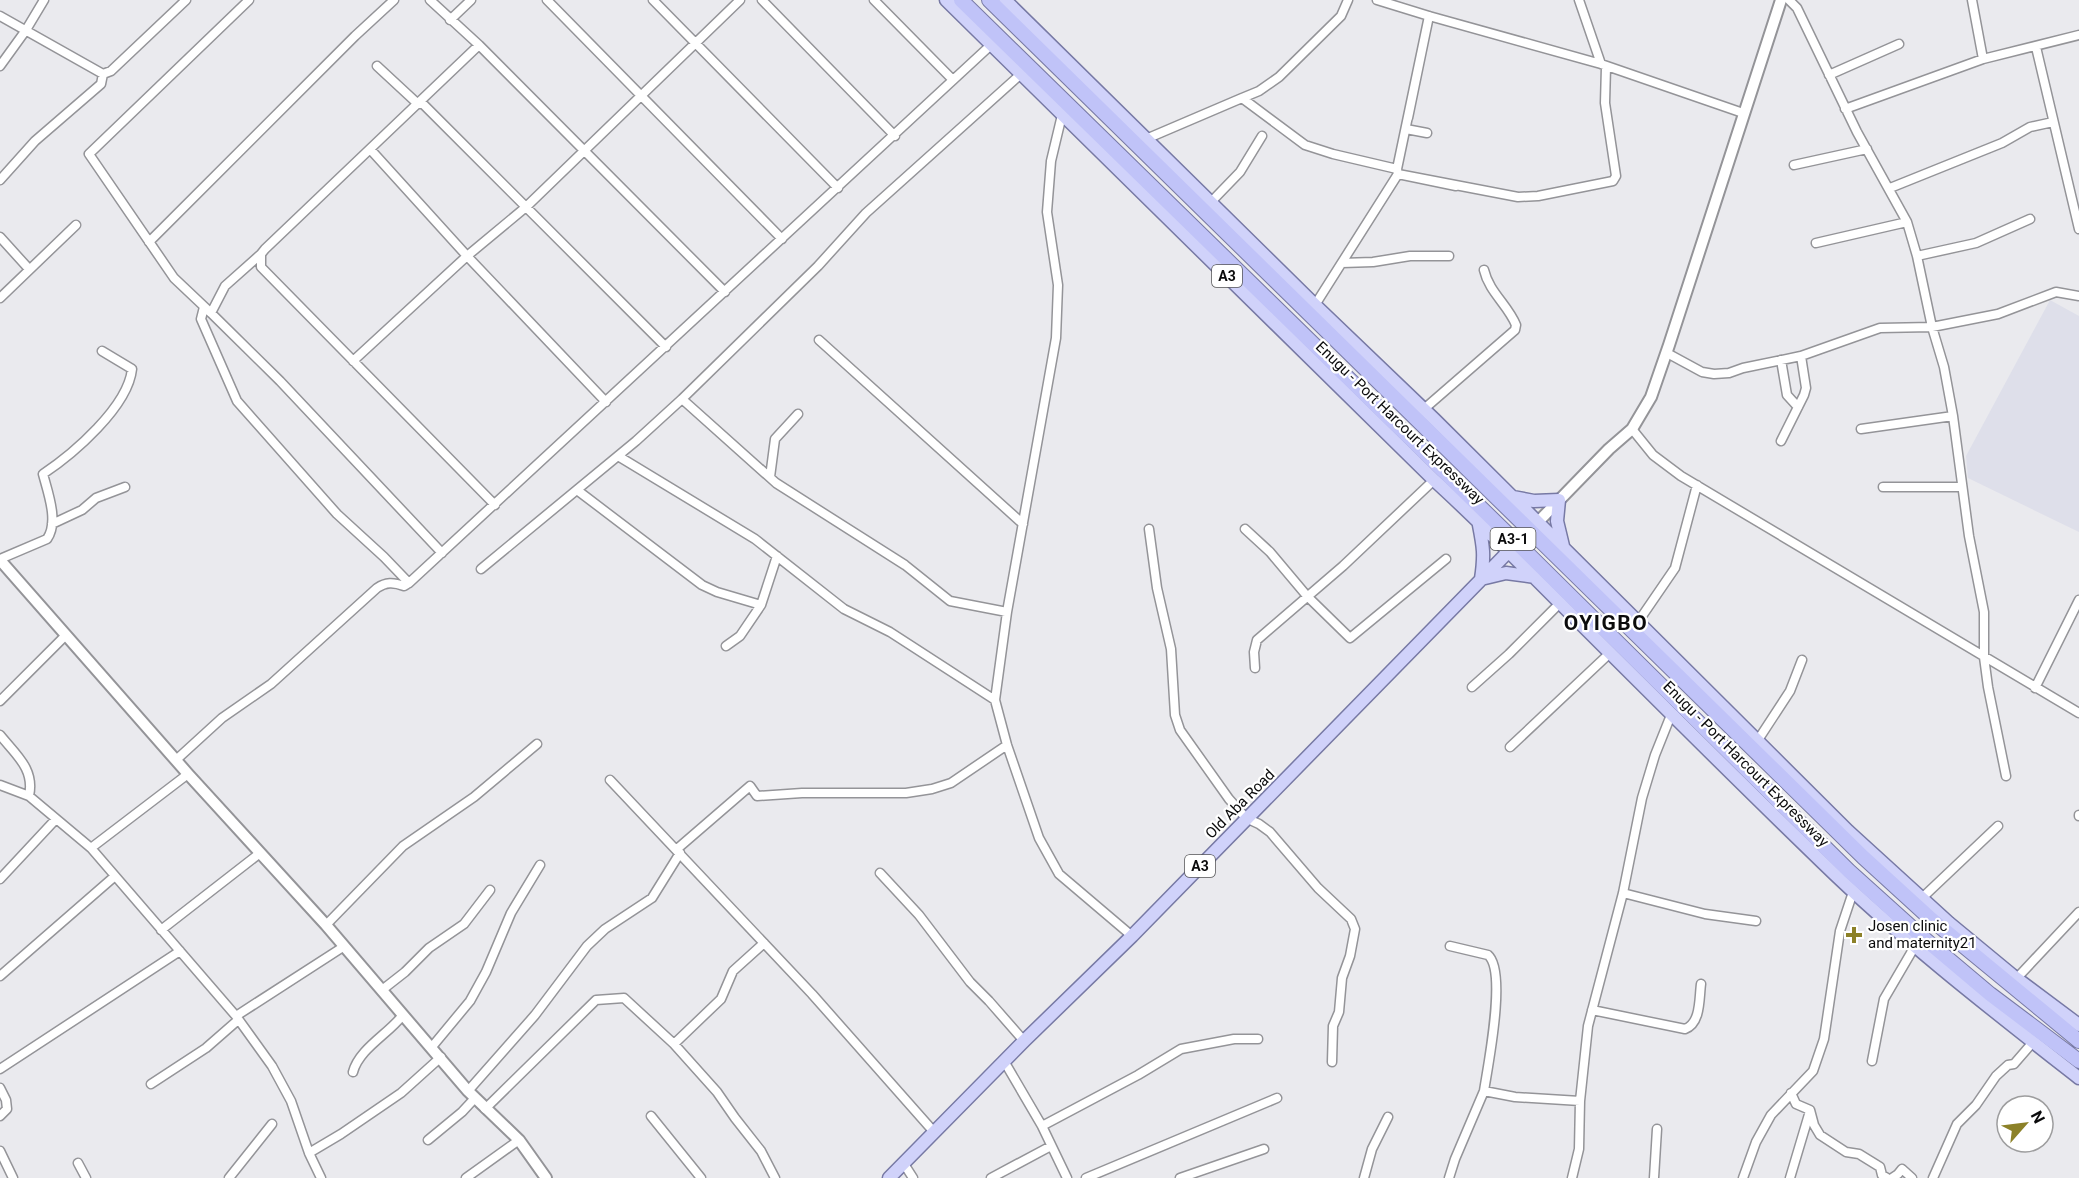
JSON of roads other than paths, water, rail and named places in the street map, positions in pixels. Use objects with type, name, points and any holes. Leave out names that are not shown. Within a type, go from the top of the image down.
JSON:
[{"type":"highway","name":"Enugu - Port Harcourt Expressway","points":[[962,0],[1508,534],[1789,821],[1990,994],[2079,1060]]},
{"type":"highway","name":"Enugu - Port Harcourt Expressway","points":[[989,0],[1863,856],[1932,920],[2079,1041]]},
{"type":"main road","name":"Enugu - Port Harcourt Expressway","points":[[946,0],[1434,480],[1478,520],[1671,715],[1789,821],[1853,891],[1915,946],[2079,1078]]},
{"type":"main road","name":"Enugu - Port Harcourt Expressway","points":[[1005,0],[1424,409],[1848,831],[1922,898],[2017,978],[2079,1025]]},
{"type":"main road","points":[[1512,497],[1534,501],[1559,500],[1557,521],[1564,548]]},
{"type":"main road","points":[[1478,520],[1485,560],[1481,579]]},
{"type":"main road","name":"Old Aba Road","points":[[889,1178],[1024,1041],[1132,936],[1509,551]]},
{"type":"main road","points":[[1481,579],[1494,574],[1506,573],[1535,577]]},
{"type":"street","points":[[0,66],[44,0]]},
{"type":"street","points":[[103,74],[111,71],[186,0]]},
{"type":"street","points":[[249,0],[89,154],[174,278],[280,381],[442,553]]},
{"type":"street","points":[[149,242],[394,0]]},
{"type":"street","points":[[430,0],[479,45],[725,292]]},
{"type":"street","points":[[450,20],[471,0]]},
{"type":"street","points":[[546,0],[782,240]]},
{"type":"street","points":[[653,0],[838,188]]},
{"type":"street","points":[[353,361],[467,256],[526,207],[740,0]]},
{"type":"street","points":[[762,0],[895,136]]},
{"type":"street","points":[[874,0],[953,80]]},
{"type":"street","points":[[1146,140],[1259,91],[1279,77],[1341,16],[1348,0]]},
{"type":"street","points":[[1377,0],[1603,65],[1743,112]]},
{"type":"street","points":[[1242,98],[1305,145],[1456,186],[1518,196],[1538,196],[1613,181],[1616,176],[1605,103],[1603,65],[1579,0]]},
{"type":"street","points":[[1538,522],[1632,429],[1651,397],[1781,0]]},
{"type":"street","points":[[1789,0],[1797,8],[1845,109],[1890,188],[1907,222],[1917,256],[1932,327],[1944,367],[1953,416],[1969,536],[1984,612],[1984,657],[2006,776]]},
{"type":"street","points":[[1972,0],[1983,59]]},
{"type":"street","points":[[0,16],[103,74]]},
{"type":"street","points":[[1315,305],[1397,171],[1429,16]]},
{"type":"street","points":[[1845,109],[1983,59],[2079,35]]},
{"type":"street","points":[[176,760],[222,718],[271,684],[377,588],[390,583],[404,586],[409,583],[992,44]]},
{"type":"street","points":[[1829,75],[1899,44]]},
{"type":"street","points":[[409,583],[337,514],[237,401],[201,319],[225,286],[479,45]]},
{"type":"street","points":[[2036,47],[2079,230]]},
{"type":"street","points":[[377,66],[419,102],[666,346]]},
{"type":"street","points":[[0,180],[35,141],[101,84],[103,74]]},
{"type":"street","points":[[481,569],[618,456],[682,399],[818,266],[866,213],[1021,74]]},
{"type":"street","points":[[1062,115],[1051,161],[1047,212],[1058,285],[1056,338],[1007,612],[995,700],[1007,745],[1039,838],[1059,874],[1132,936]]},
{"type":"street","points":[[1890,188],[2002,143],[2030,127],[2053,122]]},
{"type":"street","points":[[1406,129],[1426,133]]},
{"type":"street","points":[[1211,202],[1239,172],[1262,136]]},
{"type":"street","points":[[370,149],[467,256],[606,402]]},
{"type":"street","points":[[1794,165],[1867,149]]},
{"type":"street","points":[[1917,256],[1976,243],[2030,219]]},
{"type":"street","points":[[1816,243],[1907,222]]},
{"type":"street","points":[[0,298],[76,225]]},
{"type":"street","points":[[0,237],[28,269]]},
{"type":"street","points":[[261,254],[261,267],[495,505]]},
{"type":"street","points":[[1342,263],[1373,262],[1410,256],[1449,256]]},
{"type":"street","points":[[1424,409],[1515,330],[1514,319],[1491,288],[1484,270]]},
{"type":"street","points":[[1667,353],[1702,372],[1729,373],[1801,356],[1880,328],[1932,327],[1998,314],[2056,292],[2079,296]]},
{"type":"street","points":[[819,340],[1023,524]]},
{"type":"street","points":[[102,351],[132,369],[131,377],[116,405],[102,424],[59,463],[43,474],[52,524],[47,539],[0,559],[188,774],[326,925],[402,1016],[441,1057],[471,1095],[519,1140],[546,1178]]},
{"type":"street","points":[[1781,441],[1806,388],[1801,356]]},
{"type":"street","points":[[1781,360],[1786,395],[1798,407]]},
{"type":"street","points":[[682,399],[776,483],[906,565],[950,601],[1007,612]]},
{"type":"street","points":[[770,477],[775,439],[798,414]]},
{"type":"street","points":[[1861,429],[1953,416]]},
{"type":"street","points":[[1632,429],[1653,455],[1697,485],[2079,713]]},
{"type":"street","points":[[618,456],[740,528],[844,609],[890,632],[995,700]]},
{"type":"street","points":[[1255,668],[1254,652],[1257,640],[1343,566],[1434,480]]},
{"type":"street","points":[[1638,622],[1675,568],[1697,485]]},
{"type":"street","points":[[52,524],[82,510],[96,498],[125,487]]},
{"type":"street","points":[[1883,487],[1962,487]]},
{"type":"street","points":[[577,490],[702,585],[717,592],[761,605]]},
{"type":"street","points":[[1149,529],[1157,588],[1171,649],[1175,715],[1180,730],[1229,799],[1246,818],[1270,832],[1318,888],[1351,920],[1355,929],[1350,956],[1342,978],[1339,1012],[1333,1026],[1332,1062]]},
{"type":"street","points":[[1245,529],[1270,552],[1307,596],[1350,638],[1446,559]]},
{"type":"street","points":[[726,646],[740,636],[761,605],[777,556]]},
{"type":"street","points":[[2035,688],[2079,600]]},
{"type":"street","points":[[1472,687],[1560,603]]},
{"type":"street","points":[[0,700],[66,635]]},
{"type":"street","points":[[1510,747],[1611,652]]},
{"type":"street","points":[[1758,740],[1790,691],[1802,660]]},
{"type":"street","points":[[1572,1178],[1579,1149],[1580,1101],[1588,1026],[1623,893],[1642,798],[1655,755],[1671,715]]},
{"type":"street","points":[[0,735],[30,772],[32,784],[29,796]]},
{"type":"street","points":[[326,925],[403,846],[474,797],[537,744]]},
{"type":"street","points":[[428,1140],[462,1112],[471,1095],[587,946],[605,928],[652,898],[678,851],[750,786],[757,796],[802,793],[906,793],[932,789],[951,783],[1007,745]]},
{"type":"street","points":[[91,848],[188,774]]},
{"type":"street","points":[[610,780],[764,943],[934,1132]]},
{"type":"street","points":[[0,785],[29,796],[91,848],[237,1018],[272,1066],[291,1101],[309,1153],[321,1178]]},
{"type":"street","points":[[0,879],[56,819]]},
{"type":"street","points":[[1922,898],[1998,826]]},
{"type":"street","points":[[161,930],[260,853]]},
{"type":"street","points":[[431,1048],[470,1000],[486,972],[511,913],[540,865]]},
{"type":"street","points":[[880,873],[919,915],[970,982],[1024,1041]]},
{"type":"street","points":[[0,976],[115,876]]},
{"type":"street","points":[[382,990],[405,972],[429,948],[464,924],[490,890]]},
{"type":"street","points":[[1743,1178],[1756,1142],[1771,1115],[1813,1071],[1824,1039],[1840,931],[1853,891]]},
{"type":"street","points":[[1623,893],[1705,914],[1756,921]]},
{"type":"street","points":[[2017,978],[2079,912]]},
{"type":"street","points":[[674,1044],[721,999],[733,970],[764,943]]},
{"type":"street","points":[[151,1084],[206,1048],[237,1018],[343,946]]},
{"type":"street","points":[[1449,1178],[1484,1090],[1494,1023],[1496,974],[1492,959],[1488,955],[1450,946]]},
{"type":"street","points":[[1872,1061],[1884,999],[1915,946]]},
{"type":"street","points":[[0,1069],[180,951]]},
{"type":"street","points":[[1592,1010],[1685,1029],[1692,1026],[1696,1019],[1701,984]]},
{"type":"street","points":[[485,1109],[596,1000],[624,998],[674,1044],[717,1092],[760,1150],[775,1178]]},
{"type":"street","points":[[353,1072],[365,1054],[402,1016]]},
{"type":"street","points":[[1042,1126],[1138,1075],[1181,1049],[1234,1039],[1258,1039]]},
{"type":"street","points":[[1933,1178],[1957,1124],[1976,1105],[1996,1076],[2008,1065],[2014,1064],[2033,1042]]},
{"type":"street","points":[[309,1153],[401,1093],[441,1057]]},
{"type":"street","points":[[1004,1061],[1042,1126],[1067,1178]]},
{"type":"street","points":[[0,1088],[6,1100],[7,1109],[0,1116]]},
{"type":"street","points":[[1484,1090],[1515,1097],[1580,1101]]},
{"type":"street","points":[[1791,1093],[1796,1104],[1810,1110]]},
{"type":"street","points":[[1086,1178],[1277,1098]]},
{"type":"street","points":[[1790,1178],[1810,1110]]},
{"type":"street","points":[[1810,1110],[1814,1125],[1820,1135],[1846,1152],[1859,1154],[1880,1167],[1882,1174],[1887,1178]]},
{"type":"street","points":[[651,1116],[701,1178]]},
{"type":"street","points":[[1364,1178],[1372,1149],[1388,1117]]},
{"type":"street","points":[[229,1178],[272,1124]]},
{"type":"street","points":[[1654,1178],[1657,1129]]},
{"type":"street","points":[[466,1178],[519,1140]]},
{"type":"street","points":[[991,1178],[1050,1146]]},
{"type":"street","points":[[1180,1178],[1264,1149]]},
{"type":"street","points":[[0,1151],[13,1178]]},
{"type":"street","points":[[78,1162],[86,1178]]},
{"type":"street","points":[[904,1164],[913,1178]]},
{"type":"street","points":[[1892,1178],[1902,1168],[1911,1178]]},
{"type":"place","name":"Josen clinic and maternity21","points":[[1854,935]]},
{"type":"district","name":"OYIGBO","points":[[1606,623]]}]
